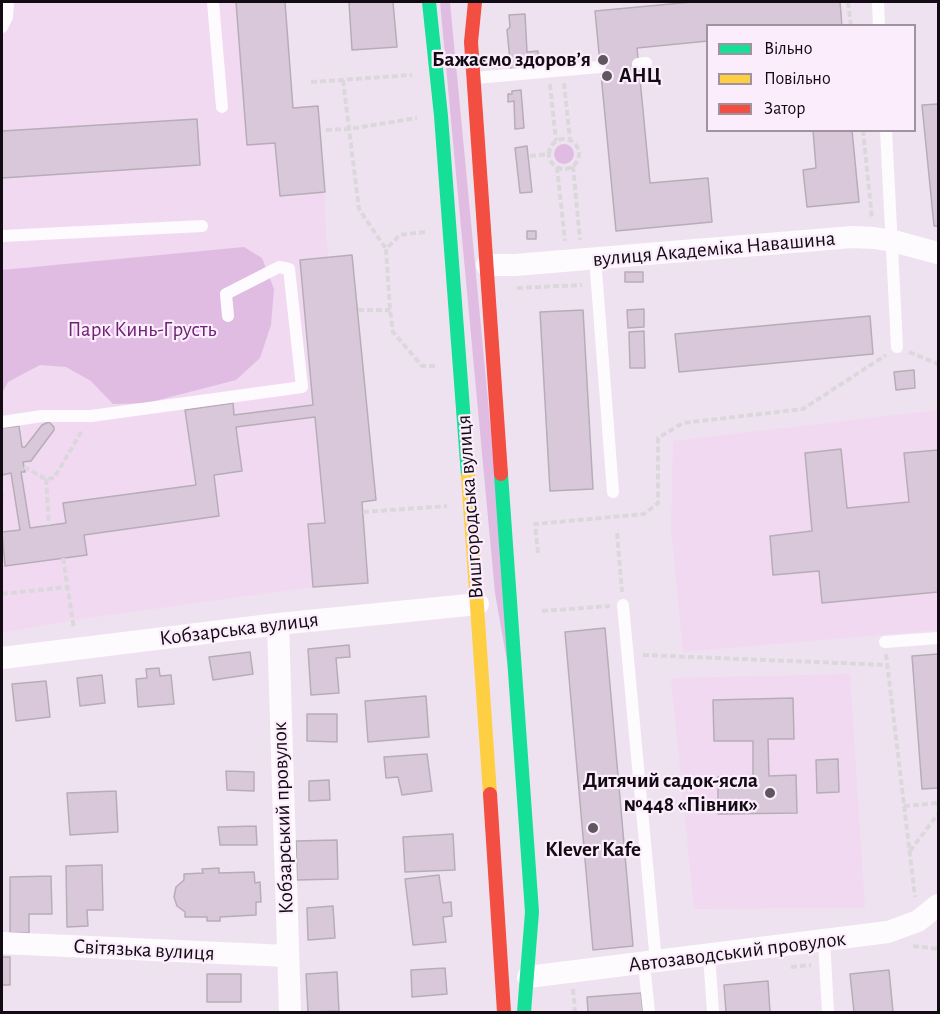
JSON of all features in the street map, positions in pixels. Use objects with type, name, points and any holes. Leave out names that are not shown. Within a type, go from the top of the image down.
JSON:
[{"type":"main road","name":"Вишгородська вулиця","points":[[429,2],[441,116],[478,604],[504,1012]]},
{"type":"main road","name":"Вишгородська вулиця","points":[[475,2],[471,42],[473,78],[532,912],[524,1012]]},
{"type":"street","name":"вулиця Академіка Навашина","points":[[487,265],[852,237],[883,239],[939,253]]},
{"type":"street","name":"Кобзарська вулиця","points":[[2,658],[278,624],[478,604]]},
{"type":"street","name":"Кобзарський провулок","points":[[278,624],[290,1012]]},
{"type":"street","name":"Автозаводський провулок","points":[[528,977],[888,932],[918,921],[939,905]]},
{"type":"street","name":"Світязька вулиця","points":[[2,943],[287,956]]},
{"type":"lane","points":[[2,27],[7,17],[8,2]]},
{"type":"lane","points":[[213,2],[222,107]]},
{"type":"lane","points":[[878,2],[879,24]]},
{"type":"lane","points":[[473,78],[600,67]]},
{"type":"lane","points":[[886,132],[883,239],[897,347]]},
{"type":"lane","points":[[2,236],[202,226]]},
{"type":"lane","points":[[595,258],[613,492]]},
{"type":"lane","points":[[2,422],[42,417],[91,417],[302,387],[289,269],[279,267],[226,294],[228,316]]},
{"type":"lane","points":[[622,605],[650,963],[649,1012]]},
{"type":"lane","points":[[885,642],[939,638]]},
{"type":"lane","points":[[824,940],[828,1012]]},
{"type":"lane","points":[[709,955],[713,1012]]},
{"type":"path","points":[[848,2],[851,24]]},
{"type":"path","points":[[563,70],[570,140]]},
{"type":"path","points":[[548,72],[556,141]]},
{"type":"path","points":[[311,82],[414,75]]},
{"type":"path","points":[[343,80],[359,209],[386,249],[393,332],[422,366],[437,366]]},
{"type":"path","points":[[326,130],[349,129],[417,118]]},
{"type":"path","points":[[862,132],[883,239]]},
{"type":"path","points":[[570,140],[576,145],[579,152],[573,166],[565,169],[551,162],[550,147],[556,141],[570,140]]},
{"type":"path","points":[[530,156],[549,154]]},
{"type":"path","points":[[573,166],[580,241]]},
{"type":"path","points":[[557,167],[566,242]]},
{"type":"path","points":[[386,249],[400,235],[426,232]]},
{"type":"path","points":[[517,288],[597,284]]},
{"type":"path","points":[[358,310],[390,310]]},
{"type":"path","points":[[538,553],[535,524],[644,514],[658,503],[658,438],[683,423],[803,410],[897,347],[939,364]]},
{"type":"path","points":[[24,467],[46,479],[54,478],[91,417]]},
{"type":"path","points":[[46,479],[49,525]]},
{"type":"path","points":[[363,512],[448,506]]},
{"type":"path","points":[[542,610],[622,605],[617,533]]},
{"type":"path","points":[[63,558],[77,649]]},
{"type":"path","points":[[2,594],[68,586]]},
{"type":"path","points":[[885,642],[918,921]]},
{"type":"path","points":[[627,655],[888,665]]},
{"type":"path","points":[[904,806],[939,803]]},
{"type":"path","points":[[910,852],[937,820],[939,814]]},
{"type":"path","points":[[903,945],[939,949]]},
{"type":"path","points":[[573,985],[575,1012]]},
{"type":"shaded area","points":[[2,2],[285,2],[293,107],[318,106],[328,257],[352,255],[376,500],[362,502],[368,583],[313,587],[73,620],[2,633]]},
{"type":"shaded area","points":[[938,410],[938,630],[683,652],[671,529],[673,441]]},
{"type":"shaded area","name":"Дитячий садок-ясла №448 «Півник»","points":[[850,674],[865,908],[694,909],[671,678]]},
{"type":"green space","points":[[440,2],[450,2],[520,736],[495,593]]},
{"type":"green space","points":[[560,144],[568,144],[574,150],[574,158],[568,164],[560,164],[554,158],[554,150]]},
{"type":"green space","name":"Парк Кинь-Грусть","points":[[244,247],[262,258],[274,289],[271,325],[260,358],[236,380],[147,403],[113,404],[91,381],[66,367],[40,365],[8,382],[2,393],[2,270]]},
{"type":"building","points":[[236,2],[285,2],[293,108],[318,106],[325,192],[280,196],[275,143],[247,145]]},
{"type":"building","points":[[349,2],[393,2],[397,47],[352,50]]},
{"type":"building","points":[[692,2],[840,2],[842,24],[706,24],[706,41],[637,48],[650,183],[708,178],[712,222],[616,231],[595,11]]},
{"type":"building","points":[[525,14],[527,52],[538,51],[539,68],[511,71],[507,30],[510,27],[509,15]]},
{"type":"building","points":[[521,90],[524,128],[515,129],[514,101],[508,102],[508,94]]},
{"type":"building","points":[[938,104],[938,226],[934,226],[922,105]]},
{"type":"building","points":[[197,119],[200,165],[2,178],[2,131]]},
{"type":"building","points":[[813,132],[852,132],[859,202],[807,207],[803,170],[816,168]]},
{"type":"building","points":[[527,146],[532,192],[520,193],[515,148]]},
{"type":"building","points":[[527,231],[536,231],[536,239],[527,239]]},
{"type":"building","points":[[352,255],[376,500],[362,502],[368,583],[313,587],[308,524],[325,523],[315,417],[236,427],[242,471],[214,475],[219,516],[84,535],[87,555],[5,566],[2,532],[20,530],[11,473],[2,475],[2,428],[19,426],[22,447],[25,447],[42,425],[49,422],[54,427],[31,461],[23,462],[25,472],[21,472],[30,528],[66,523],[63,503],[196,485],[185,410],[233,403],[234,415],[313,405],[300,260]]},
{"type":"building","points":[[625,272],[643,272],[643,282],[625,282]]},
{"type":"building","points":[[644,309],[644,327],[628,328],[627,310]]},
{"type":"building","points":[[583,310],[593,489],[550,491],[540,312]]},
{"type":"building","points":[[870,316],[873,354],[679,372],[675,334]]},
{"type":"building","points":[[644,331],[645,368],[630,368],[629,332]]},
{"type":"building","points":[[914,370],[915,388],[896,390],[894,372]]},
{"type":"building","points":[[841,449],[847,508],[909,502],[904,453],[938,450],[938,592],[822,603],[819,571],[773,575],[770,536],[812,531],[805,453]]},
{"type":"building","points":[[605,628],[633,946],[593,950],[565,632]]},
{"type":"building","points":[[349,645],[350,657],[336,658],[339,693],[311,695],[308,649]]},
{"type":"building","points":[[250,652],[253,674],[213,680],[209,657]]},
{"type":"building","points":[[938,654],[938,788],[922,789],[912,656]]},
{"type":"building","points":[[159,668],[160,676],[171,675],[174,704],[138,707],[136,679],[147,678],[146,669]]},
{"type":"building","points":[[102,675],[105,703],[80,706],[77,678]]},
{"type":"building","points":[[46,681],[50,717],[16,721],[12,684]]},
{"type":"building","points":[[426,696],[429,737],[368,742],[365,701]]},
{"type":"building","points":[[793,698],[794,739],[768,739],[769,776],[796,775],[797,813],[718,814],[718,777],[753,777],[753,741],[714,741],[713,700]]},
{"type":"building","points":[[307,714],[337,714],[337,742],[307,741]]},
{"type":"building","points":[[427,754],[432,791],[402,795],[398,777],[386,778],[384,757]]},
{"type":"building","points":[[838,759],[839,792],[817,793],[816,760]]},
{"type":"building","points":[[226,771],[254,772],[254,791],[227,790]]},
{"type":"building","points":[[329,780],[330,800],[309,801],[309,781]]},
{"type":"building","points":[[116,791],[118,832],[70,835],[67,793]]},
{"type":"building","points":[[256,826],[257,845],[220,845],[218,827]]},
{"type":"building","points":[[453,834],[455,870],[405,872],[403,837]]},
{"type":"building","points":[[337,840],[338,879],[297,880],[296,841]]},
{"type":"building","points":[[102,865],[103,910],[87,910],[88,926],[67,927],[66,866]]},
{"type":"building","points":[[219,868],[219,873],[254,872],[255,883],[260,882],[261,902],[256,902],[256,915],[220,917],[220,921],[207,921],[207,917],[185,917],[185,912],[177,906],[174,897],[176,887],[184,880],[184,874],[203,873],[202,869]]},
{"type":"building","points":[[439,875],[443,903],[451,902],[452,916],[443,917],[446,942],[413,945],[405,879]]},
{"type":"building","points":[[51,876],[52,914],[29,914],[29,933],[10,933],[10,877]]},
{"type":"building","points":[[333,906],[335,938],[308,940],[307,908]]},
{"type":"building","points":[[2,957],[10,957],[10,985],[2,985]]},
{"type":"building","points":[[445,968],[447,994],[412,997],[411,970]]},
{"type":"building","points":[[889,970],[893,1012],[854,1012],[850,974]]},
{"type":"building","points":[[337,972],[339,1011],[308,1012],[306,974]]},
{"type":"building","points":[[207,974],[241,974],[241,1002],[207,1002]]},
{"type":"building","points":[[768,981],[770,1012],[726,1012],[724,985]]},
{"type":"building","points":[[641,993],[643,1012],[588,1012],[587,997]]},
{"type":"traffic: fast","points":[[429,2],[441,116],[468,476]]},
{"type":"traffic: fast","points":[[501,474],[532,912],[524,1012]]},
{"type":"traffic: slow","points":[[468,476],[490,794]]},
{"type":"traffic: jam","points":[[475,2],[471,42],[501,474]]},
{"type":"traffic: jam","points":[[490,794],[504,1012]]},
{"type":"place","name":"Бажаємо здоровʼя","points":[[603,60]]},
{"type":"place","name":"АНЦ","points":[[607,76]]},
{"type":"place","name":"Дитячий садок-ясла №448 «Півник»","points":[[770,793]]},
{"type":"place","name":"Klever Kafe","points":[[593,828]]}]
